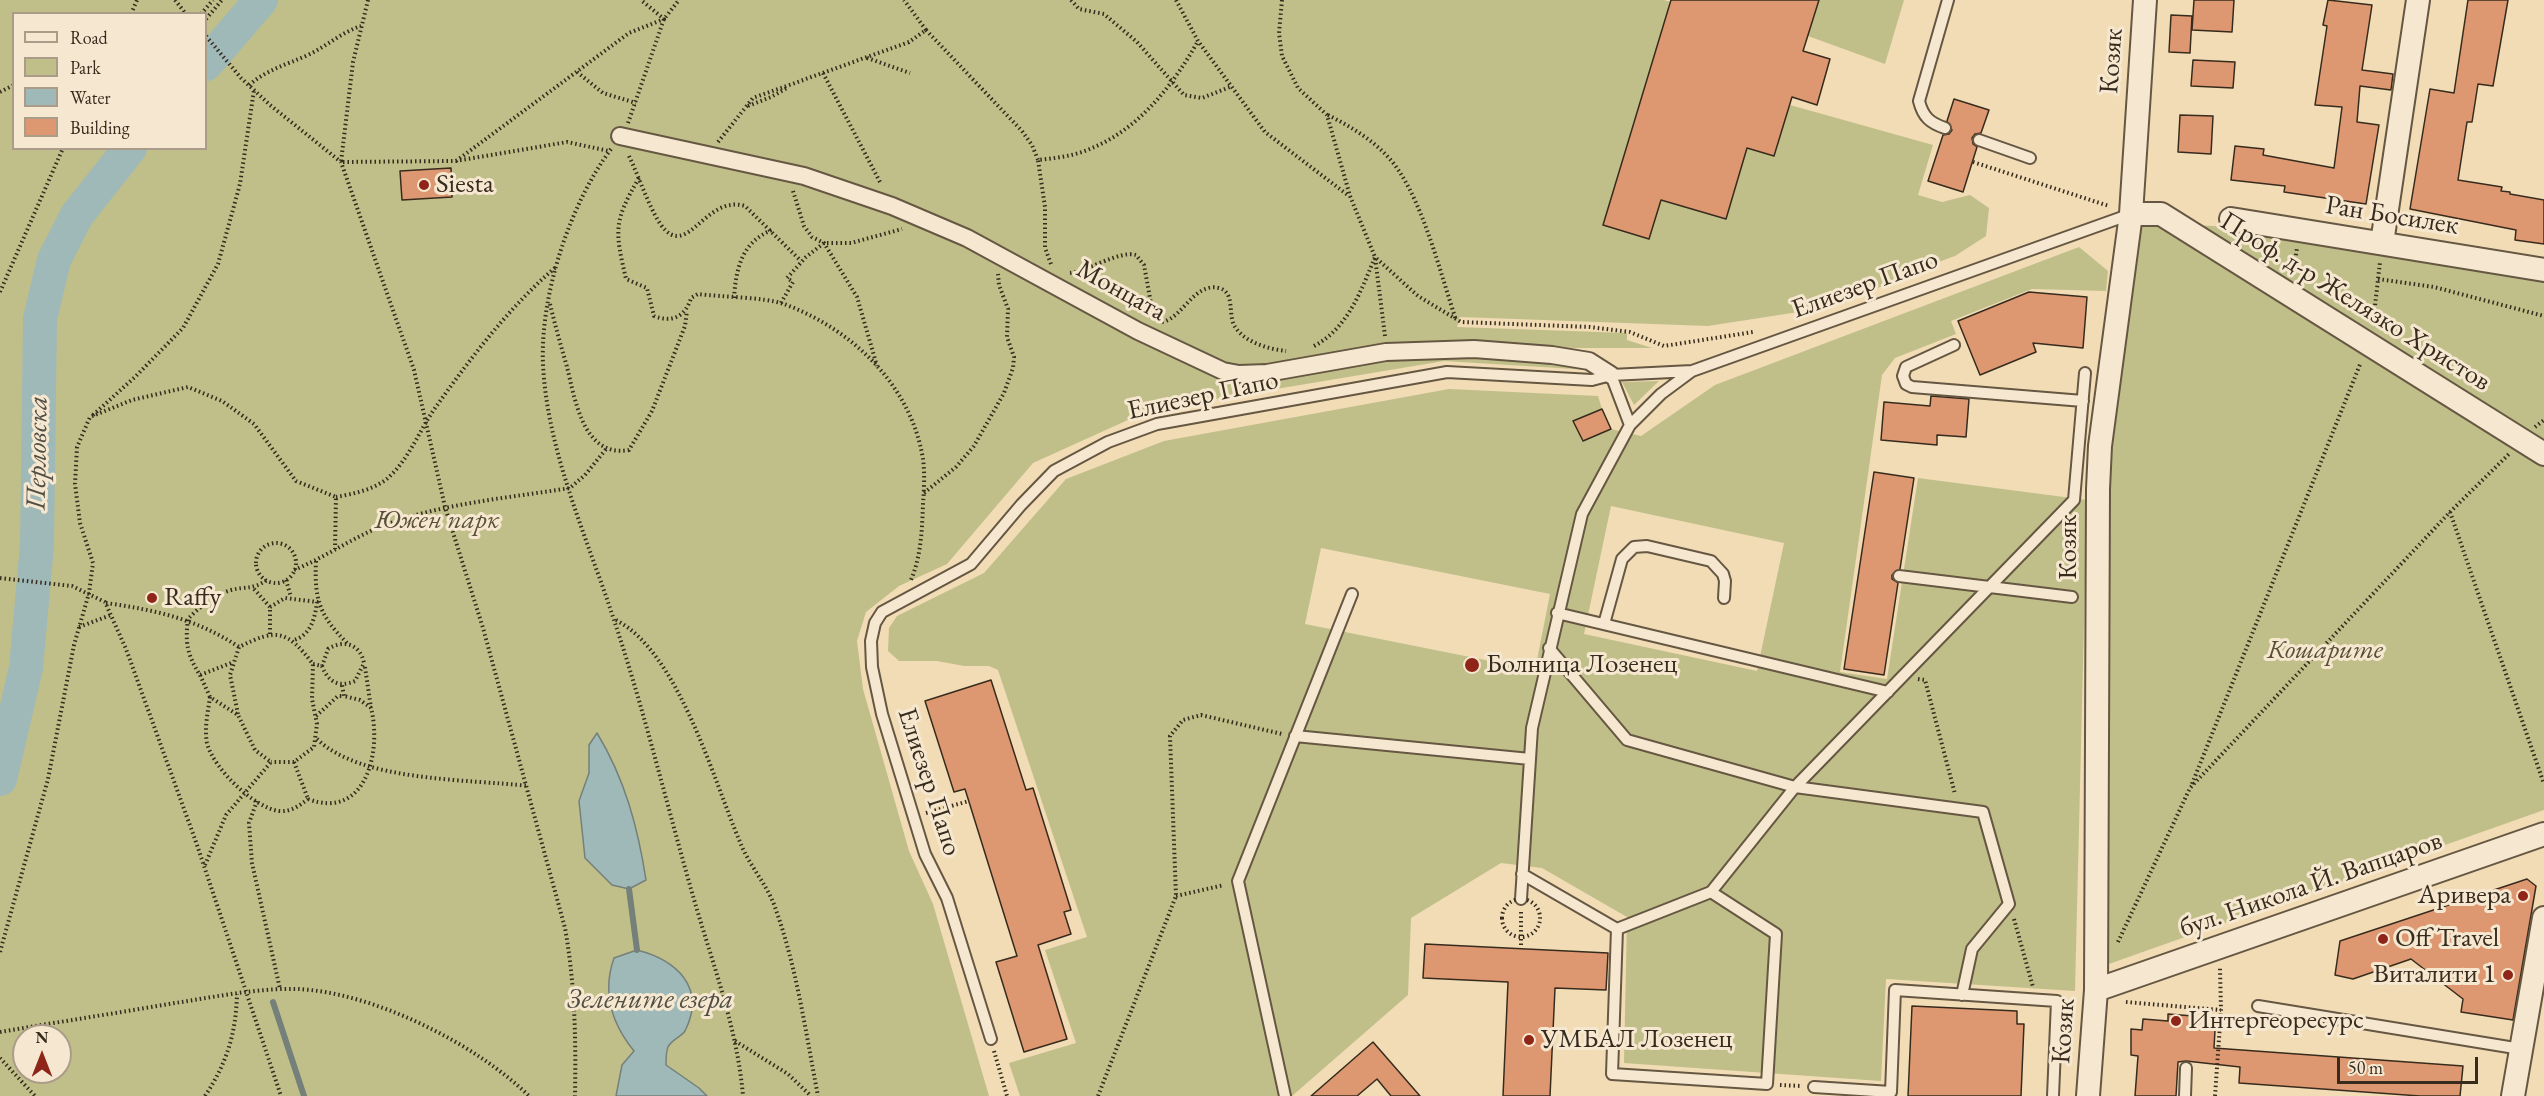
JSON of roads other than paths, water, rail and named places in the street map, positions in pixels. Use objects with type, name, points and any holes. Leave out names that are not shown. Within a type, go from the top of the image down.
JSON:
[{"type":"street","name":"Козяк","points":[[2088,1096],[2096,990],[2100,446],[2131,214],[2145,0]]},
{"type":"street","points":[[2382,243],[2418,0]]},
{"type":"street","name":"Монцата","points":[[620,136],[788,173],[845,189],[892,206],[967,238],[1000,255],[1057,277],[1138,331],[1223,371],[1239,374],[1284,370],[1386,352],[1474,349],[1552,355],[1589,361],[1611,375]]},
{"type":"street","name":"Проф. д-р Желязко Христов","points":[[2131,214],[2161,214],[2544,454]]},
{"type":"street","name":"Ран Босилек","points":[[2231,219],[2544,270]]},
{"type":"street","name":"бул. Никола Й. Вапцаров","points":[[2096,990],[2544,834]]},
{"type":"street","points":[[2513,1096],[2544,918]]},
{"type":"lane","points":[[1945,128],[1933,124],[1922,115],[1919,101],[1948,0]]},
{"type":"lane","points":[[1979,140],[2030,158]]},
{"type":"lane","name":"Елиезер Папо","points":[[991,1040],[946,898],[925,854],[882,714],[872,667],[871,642],[875,623],[882,612],[898,601],[971,564],[1021,505],[1054,471],[1108,442],[1157,424],[1447,372],[1592,380],[1611,375],[1692,371],[2131,214]]},
{"type":"lane","points":[[1954,345],[1906,367],[1903,376],[1906,384],[1912,387],[2083,401]]},
{"type":"lane","points":[[1521,899],[1532,728],[1557,613],[1582,514],[1630,425],[1661,394],[1692,371]]},
{"type":"lane","points":[[1617,928],[1711,892],[1795,787],[2074,500],[2085,373]]},
{"type":"lane","points":[[1611,375],[1630,425]]},
{"type":"lane","points":[[1604,624],[1622,559],[1634,548],[1647,546],[1711,561],[1723,574],[1724,598]]},
{"type":"lane","points":[[1899,576],[2072,597]]},
{"type":"lane","points":[[1284,1096],[1238,881],[1352,594]]},
{"type":"lane","points":[[1557,613],[1888,692]]},
{"type":"lane","points":[[1549,648],[1627,740],[1795,787],[1983,812],[2009,904],[1972,949],[1962,994]]},
{"type":"lane","points":[[1295,736],[1530,759]]},
{"type":"lane","points":[[1522,874],[1617,928]]},
{"type":"lane","points":[[1617,928],[1611,1074],[1767,1084],[1776,934],[1711,892]]},
{"type":"lane","points":[[1814,1087],[1891,1092],[1895,990],[2057,1001],[2053,1096]]},
{"type":"lane","points":[[2258,1006],[2521,1049]]},
{"type":"lane","points":[[2185,1096],[2186,1068]]},
{"type":"water","points":[[597,733],[623,786],[639,842],[646,880],[629,889],[612,885],[585,858],[579,801],[589,773],[589,745]]},
{"type":"water","name":"Зелените езера","points":[[637,950],[675,968],[690,989],[691,1015],[685,1031],[668,1047],[666,1065],[707,1096],[616,1096],[622,1065],[634,1051],[615,1019],[609,995],[609,983],[614,958]]},
{"type":"waterway","name":"Перловска","points":[[207,63],[261,0]]},
{"type":"waterway","name":"Перловска","points":[[0,779],[26,668],[37,545],[40,319],[54,260],[77,215],[128,150]]},
{"type":"waterway","points":[[629,889],[637,950]]},
{"type":"waterway","points":[[273,1002],[304,1096]]},
{"type":"place","name":"Siesta","points":[[424,185]]},
{"type":"place","name":"Raffy","points":[[152,598]]},
{"type":"place","name":"Болница Лозенец","points":[[1472,665]]},
{"type":"place","name":"Аривера","points":[[2523,896]]},
{"type":"place","name":"Off Travel","points":[[2383,939]]},
{"type":"place","name":"Виталити 1","points":[[2508,975]]},
{"type":"place","name":"Интергеоресурс","points":[[2176,1021]]},
{"type":"place","name":"УМБАЛ Лозенец","points":[[1529,1040]]},
{"type":"park label","name":"Южен парк","points":[[437,521]]},
{"type":"park label","name":"Кошарите","points":[[2325,651]]}]
